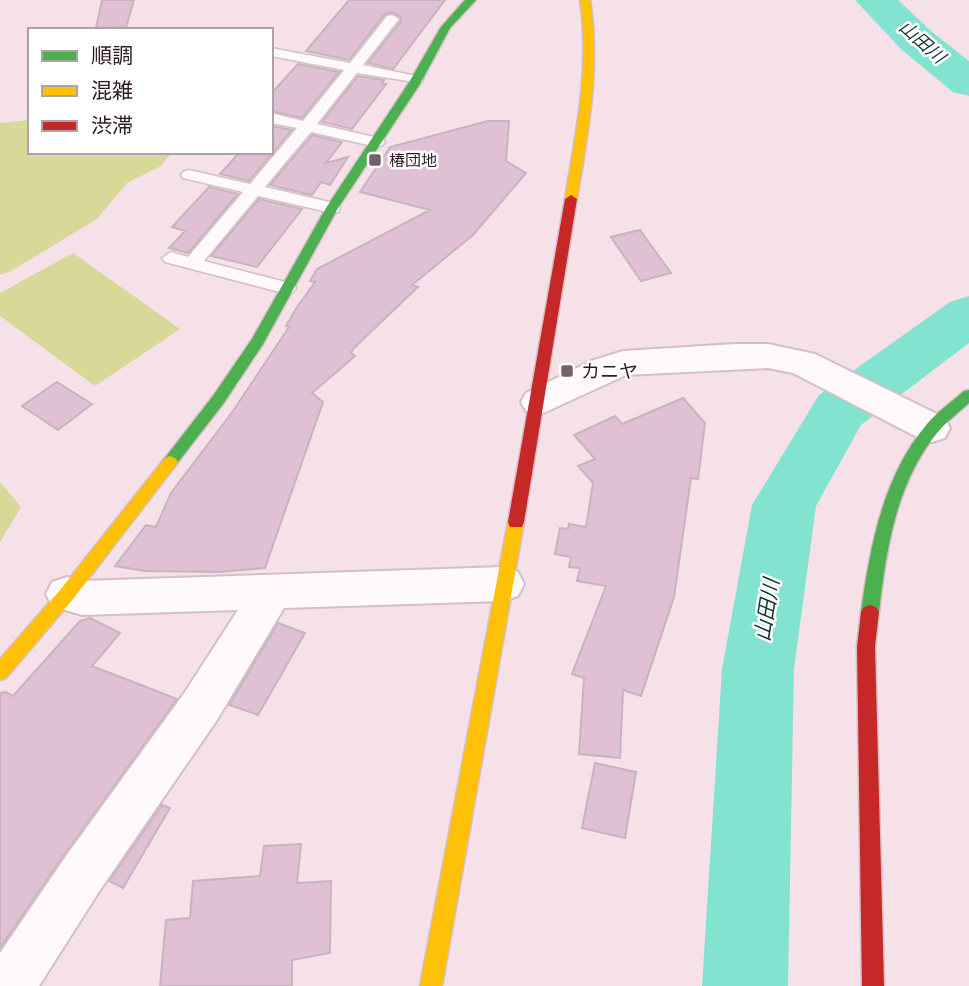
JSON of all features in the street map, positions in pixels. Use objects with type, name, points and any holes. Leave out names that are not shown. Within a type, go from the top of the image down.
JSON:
[{"type":"street","points":[[0,672],[68,594],[218,400],[258,341],[332,208],[377,142],[446,27],[471,0]]},
{"type":"street","points":[[431,986],[503,584],[539,402],[587,85],[591,15],[585,0]]},
{"type":"street","points":[[539,402],[623,363],[768,356],[803,363],[932,428]]},
{"type":"street","points":[[873,986],[866,647],[874,572],[885,526],[904,473],[932,428],[969,395]]},
{"type":"street","points":[[68,594],[82,598],[503,584]]},
{"type":"street","points":[[9,986],[83,873],[201,706],[271,593]]},
{"type":"lane","points":[[192,264],[392,19]]},
{"type":"lane","points":[[273,52],[416,80]]},
{"type":"lane","points":[[273,118],[377,142]]},
{"type":"lane","points":[[189,175],[332,208]]},
{"type":"lane","points":[[171,258],[287,288]]},
{"type":"green space","points":[[28,120],[28,154],[170,154],[161,166],[127,183],[97,219],[0,275],[0,123]]},
{"type":"green space","points":[[73,253],[180,329],[95,386],[0,316],[0,293]]},
{"type":"green space","points":[[0,482],[21,507],[0,542]]},
{"type":"building","points":[[102,0],[134,0],[126,27],[96,28]]},
{"type":"building","points":[[349,0],[445,0],[393,69],[368,63],[401,21],[400,17],[393,13],[385,14],[349,60],[306,51]]},
{"type":"building","points":[[298,64],[339,72],[302,118],[273,111],[273,92]]},
{"type":"building","points":[[358,76],[384,80],[382,83],[386,84],[352,129],[322,122]]},
{"type":"building","points":[[488,121],[509,121],[506,161],[526,173],[473,235],[412,285],[418,287],[354,348],[351,353],[355,356],[312,393],[323,402],[265,568],[221,572],[145,571],[115,566],[146,525],[156,527],[171,493],[233,411],[289,327],[286,326],[315,282],[310,281],[317,269],[430,210],[360,192],[390,147]]},
{"type":"building","points":[[273,126],[292,130],[273,153]]},
{"type":"building","points":[[312,135],[342,142],[326,163],[348,157],[330,185],[321,182],[312,195],[270,185]]},
{"type":"building","points":[[238,154],[272,154],[249,181],[220,174]]},
{"type":"building","points":[[209,187],[238,194],[188,253],[169,248],[185,231],[172,227]]},
{"type":"building","points":[[259,199],[302,209],[257,267],[211,256]]},
{"type":"building","points":[[640,230],[671,273],[641,281],[611,237]]},
{"type":"building","points":[[57,382],[92,404],[58,430],[22,406]]},
{"type":"building","points":[[683,398],[705,423],[698,479],[691,478],[674,597],[641,696],[623,690],[620,758],[579,754],[584,678],[572,674],[606,586],[577,581],[580,568],[569,567],[571,557],[555,554],[560,528],[568,529],[569,524],[586,527],[593,483],[578,466],[595,459],[574,435],[615,416],[622,424]]},
{"type":"building","points":[[90,618],[120,633],[92,666],[177,699],[0,948],[0,693],[6,692],[13,696],[80,621]]},
{"type":"building","points":[[278,623],[305,633],[258,715],[229,705]]},
{"type":"building","points":[[595,763],[636,772],[625,838],[582,828]]},
{"type":"building","points":[[162,805],[170,808],[123,888],[109,881]]},
{"type":"building","points":[[301,844],[297,883],[331,881],[330,953],[292,960],[292,986],[160,986],[166,920],[190,918],[193,881],[260,876],[264,846]]},
{"type":"waterway","name":"山田川","points":[[875,0],[917,41],[969,83]]},
{"type":"waterway","name":"山田川","points":[[745,986],[758,669],[784,505],[840,410],[969,315]]},
{"type":"traffic: fast","points":[[170,462],[218,400],[258,341],[332,208],[414,84],[446,27],[471,0]]},
{"type":"traffic: fast","points":[[870,612],[888,515],[907,467],[933,427],[969,395]]},
{"type":"traffic: slow","points":[[571,199],[584,125],[589,74],[589,25],[585,0]]},
{"type":"traffic: slow","points":[[0,672],[67,594],[170,462]]},
{"type":"traffic: slow","points":[[431,986],[516,522]]},
{"type":"traffic: jam","points":[[516,522],[571,199]]},
{"type":"traffic: jam","points":[[870,612],[866,647],[873,986]]},
{"type":"place","name":"椿団地","points":[[375,160]]},
{"type":"place","name":"カニヤ","points":[[567,371]]}]
